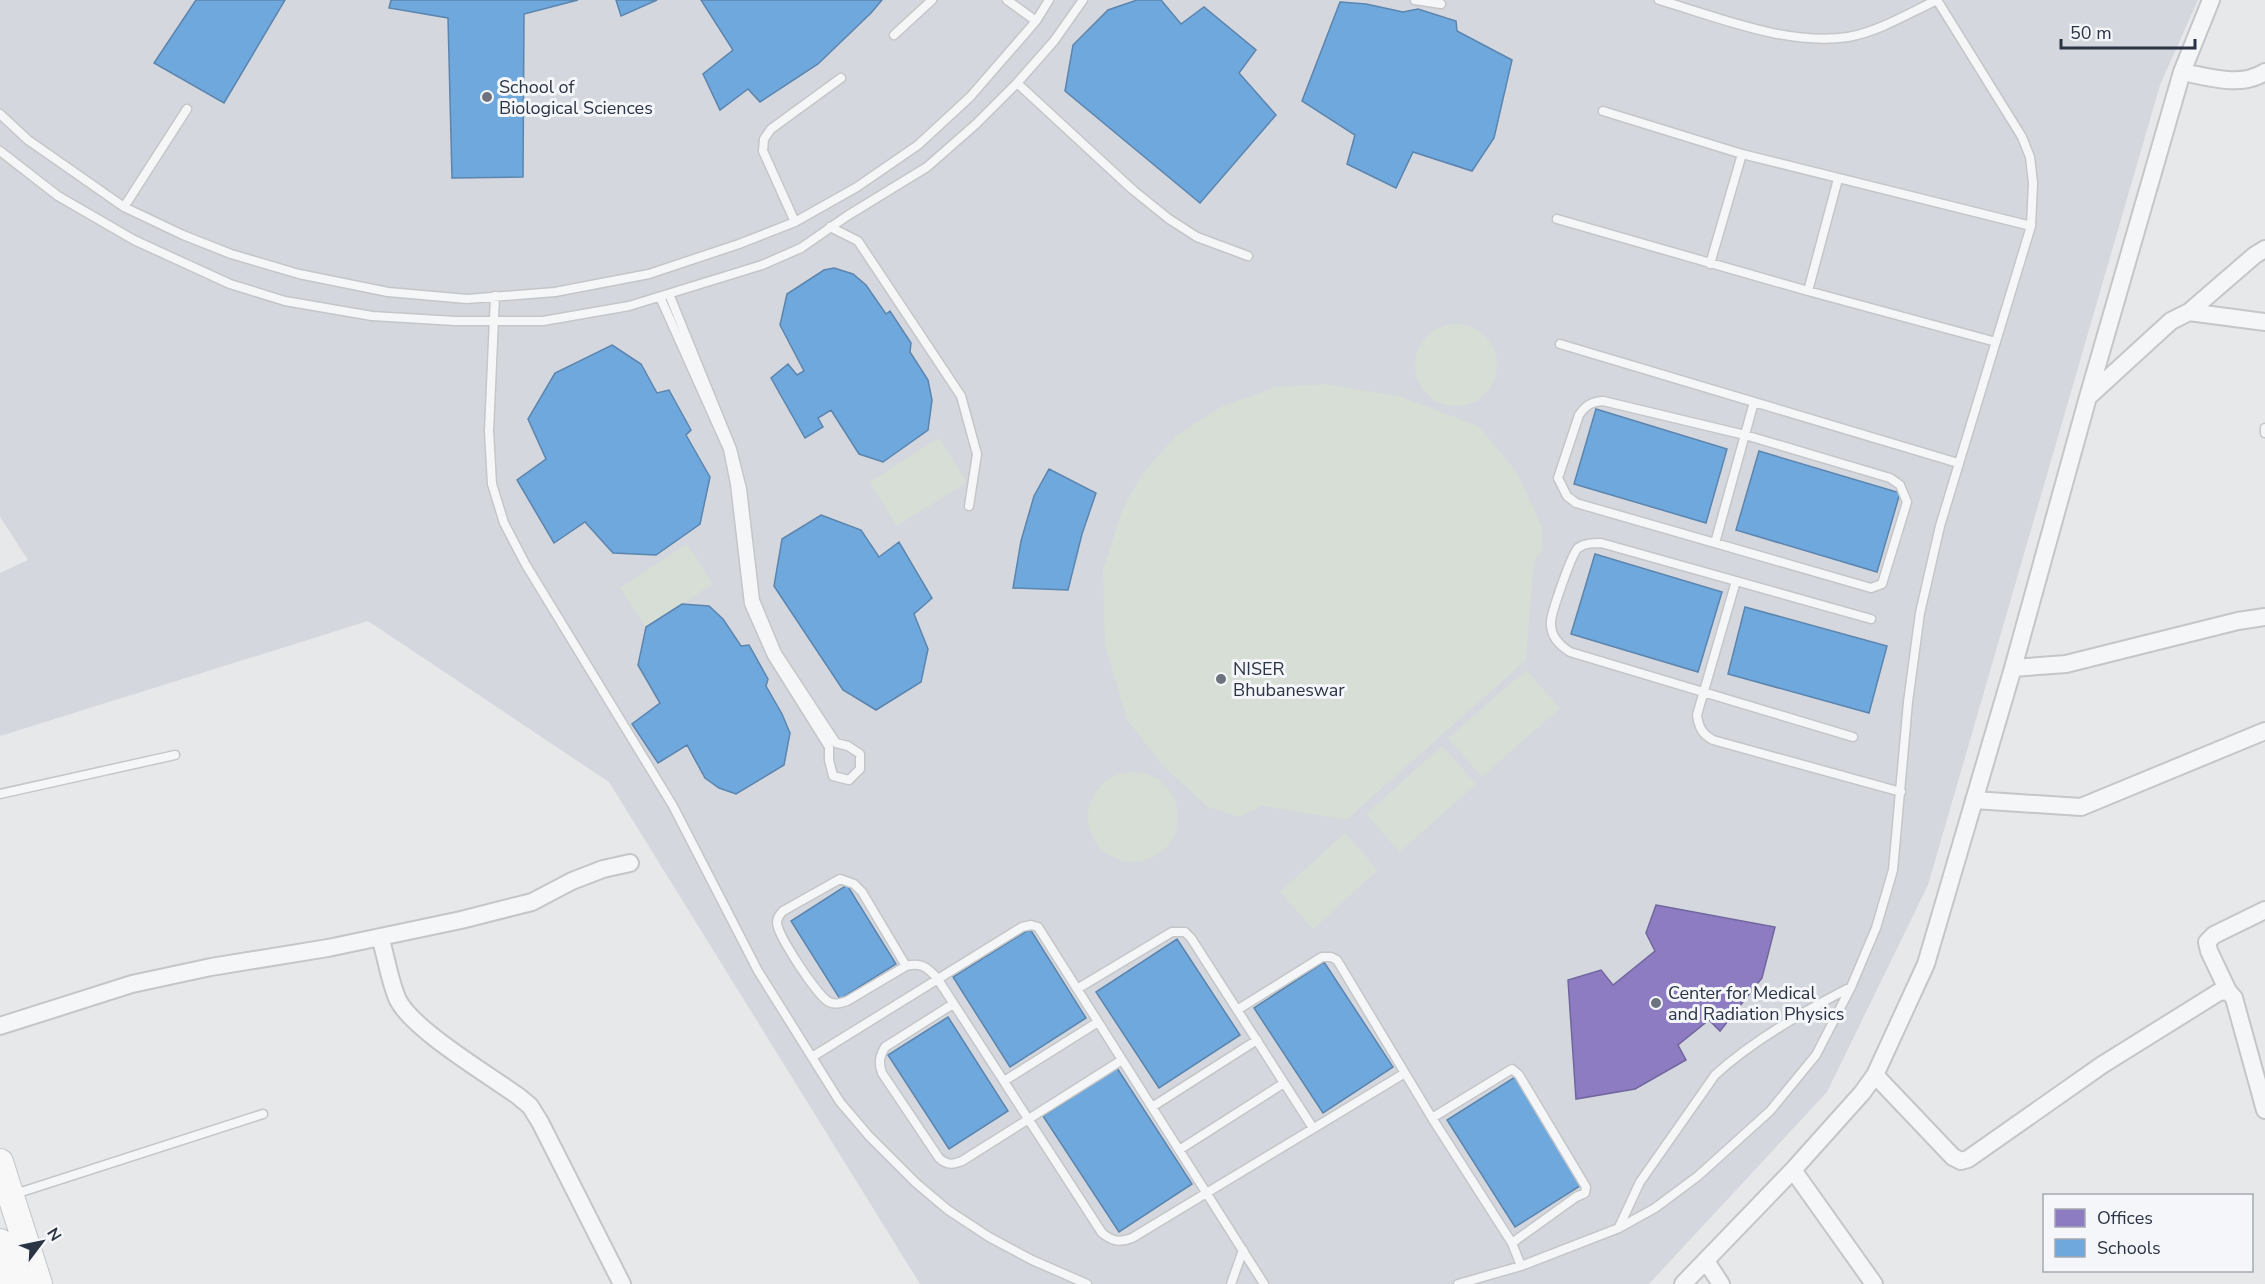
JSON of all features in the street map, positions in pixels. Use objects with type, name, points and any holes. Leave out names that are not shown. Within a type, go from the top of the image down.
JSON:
[{"type":"main road","points":[[0,1162],[39,1284]]},
{"type":"main road","points":[[0,1242],[13,1284]]},
{"type":"street","points":[[1683,1284],[1793,1170],[1875,1075],[1926,964],[2013,668],[2182,72],[2211,0]]},
{"type":"street","points":[[2182,72],[2241,81],[2258,77],[2265,72]]},
{"type":"street","points":[[2088,397],[2171,321],[2189,312],[2265,249]]},
{"type":"street","points":[[2189,312],[2265,322]]},
{"type":"street","points":[[2013,668],[2066,664],[2238,621],[2265,617]]},
{"type":"street","points":[[1974,800],[2081,807],[2265,731]]},
{"type":"street","points":[[0,1026],[132,984],[210,967],[328,948],[461,920],[532,902],[572,881],[603,869],[630,863]]},
{"type":"street","points":[[2265,910],[2214,935],[2206,942],[2228,991],[2234,998],[2265,1110]]},
{"type":"street","points":[[380,937],[398,1000],[407,1013],[422,1028],[530,1106],[622,1284]]},
{"type":"street","points":[[1875,1075],[1953,1157],[1961,1161],[1968,1159],[2102,1065],[2219,992],[2228,991]]},
{"type":"street","points":[[1793,1170],[1874,1284]]},
{"type":"street","points":[[1707,1260],[1721,1284]]},
{"type":"lane","points":[[894,35],[932,0]]},
{"type":"lane","points":[[1007,0],[1036,21]]},
{"type":"lane","points":[[0,114],[28,140],[124,207],[212,246],[299,274],[388,292],[467,299],[555,291],[649,274],[739,244],[795,222],[857,187],[918,145],[970,97],[1036,21],[1049,0]]},
{"type":"lane","points":[[0,151],[58,196],[134,240],[230,284],[285,301],[372,316],[455,321],[543,321],[629,306],[762,265],[801,248],[830,227],[927,167],[976,124],[1054,41],[1083,0]]},
{"type":"lane","points":[[1415,0],[1441,4]]},
{"type":"lane","points":[[1458,1284],[1521,1266],[1619,1228],[1654,1209],[1698,1176],[1770,1111],[1816,1055],[1851,987],[1876,928],[1893,870],[1908,702],[1920,614],[1940,526],[1958,463],[2031,226],[2033,183],[2030,157],[2022,136],[1937,0],[1850,37],[1823,39],[1773,33],[1659,0]]},
{"type":"lane","points":[[795,222],[763,151],[764,139],[771,129],[841,78]]},
{"type":"lane","points":[[1017,83],[1133,190],[1169,219],[1197,237],[1248,256]]},
{"type":"lane","points":[[124,207],[187,109]]},
{"type":"lane","points":[[1603,111],[1742,154],[2031,226]]},
{"type":"lane","points":[[1710,264],[1742,154]]},
{"type":"lane","points":[[1808,291],[1838,179]]},
{"type":"lane","points":[[1557,219],[1710,264],[1996,342]]},
{"type":"lane","points":[[830,227],[858,241],[961,396],[977,454],[969,506]]},
{"type":"lane","points":[[665,295],[732,449],[742,489],[755,600],[777,653],[836,743],[848,746],[860,754],[860,769],[849,780],[833,776],[829,747],[772,656],[749,604],[735,484],[728,449],[665,295]]},
{"type":"lane","points":[[495,296],[489,431],[492,484],[504,523],[526,565],[673,806],[758,971],[847,1110],[869,1136],[916,1183],[948,1210],[989,1237],[1032,1260],[1087,1284]]},
{"type":"lane","points":[[1560,344],[1958,463]]},
{"type":"lane","points":[[1603,401],[1745,435],[1890,478],[1899,485],[1907,502],[1885,579],[1877,587],[1871,588],[1592,509],[1576,503],[1568,496],[1558,478],[1579,415],[1584,406],[1593,402],[1603,401]]},
{"type":"lane","points":[[1715,543],[1754,402]]},
{"type":"lane","points":[[1853,737],[1570,652],[1558,645],[1552,633],[1550,621],[1571,559],[1578,548],[1588,543],[1601,543],[1871,619]]},
{"type":"lane","points":[[1736,581],[1697,715],[1698,725],[1703,735],[1713,740],[1901,792]]},
{"type":"lane","points":[[0,794],[175,755]]},
{"type":"lane","points":[[906,966],[862,892],[848,880],[840,879],[783,911],[778,917],[777,926],[782,938],[819,994],[828,1002],[838,1004],[848,1001],[906,966],[921,965],[927,968],[937,978],[1102,1233],[1111,1240],[1122,1242],[1132,1238],[1405,1073]]},
{"type":"lane","points":[[812,1057],[1022,927],[1031,925],[1038,927],[1264,1284]]},
{"type":"lane","points":[[1077,989],[1172,932],[1185,932],[1313,1128]]},
{"type":"lane","points":[[1237,1010],[1322,957],[1337,960],[1432,1118],[1512,1243],[1521,1266]]},
{"type":"lane","points":[[1619,1228],[1641,1182],[1715,1075],[1727,1064],[1797,1017],[1851,987]]},
{"type":"lane","points":[[953,1004],[885,1047],[879,1063],[882,1072],[939,1158],[946,1164],[962,1161],[1122,1060]]},
{"type":"lane","points":[[1004,1082],[1098,1022]]},
{"type":"lane","points":[[1152,1107],[1257,1040]]},
{"type":"lane","points":[[1432,1118],[1512,1069],[1519,1075],[1586,1187],[1586,1193],[1576,1197],[1512,1243]]},
{"type":"lane","points":[[1179,1150],[1284,1083]]},
{"type":"lane","points":[[11,1196],[263,1114]]},
{"type":"lane","points":[[1231,1284],[1243,1250]]},
{"type":"shaded area","name":"NISER Bhubaneswar","points":[[0,0],[2198,0],[2160,85],[1928,885],[1827,1092],[1649,1284],[920,1284],[609,782],[368,621],[0,736],[0,573],[28,560],[0,517]]},
{"type":"shaded area","points":[[1456,324],[1472,327],[1485,336],[1494,349],[1497,365],[1494,381],[1485,394],[1472,403],[1456,406],[1440,403],[1427,394],[1418,381],[1415,365],[1418,349],[1427,336],[1440,327]]},
{"type":"shaded area","points":[[1326,384],[1399,396],[1478,426],[1516,471],[1542,527],[1542,551],[1534,560],[1526,660],[1346,820],[1262,806],[1240,817],[1208,807],[1163,766],[1127,720],[1105,645],[1103,570],[1122,511],[1141,475],[1176,436],[1221,407],[1275,387]]},
{"type":"shaded area","points":[[939,438],[967,482],[897,526],[869,482]]},
{"type":"shaded area","points":[[687,544],[713,584],[646,627],[620,588]]},
{"type":"shaded area","points":[[1526,670],[1560,708],[1482,777],[1448,738]]},
{"type":"shaded area","points":[[1442,746],[1476,784],[1400,852],[1366,814]]},
{"type":"shaded area","points":[[1133,772],[1150,776],[1165,785],[1174,800],[1178,817],[1174,834],[1165,849],[1150,858],[1133,862],[1116,858],[1101,849],[1092,834],[1088,817],[1092,800],[1101,785],[1116,776]]},
{"type":"shaded area","points":[[1345,833],[1378,870],[1313,929],[1280,892]]},
{"type":"building: Offices","name":"Center for Medical and Radiation Physics","points":[[1656,905],[1775,927],[1762,978],[1720,1031],[1709,1020],[1678,1045],[1686,1060],[1635,1089],[1576,1099],[1568,980],[1601,970],[1613,985],[1655,951],[1646,933]]},
{"type":"building: Schools","points":[[196,0],[285,0],[224,103],[154,63]]},
{"type":"building: Schools","name":"School of Biological Sciences","points":[[391,0],[578,0],[524,14],[523,177],[452,178],[448,18],[389,8]]},
{"type":"building: Schools","points":[[616,0],[657,0],[621,16]]},
{"type":"building: Schools","points":[[701,0],[882,0],[818,64],[760,102],[748,89],[720,110],[703,74],[733,50]]},
{"type":"building: Schools","points":[[1137,0],[1161,0],[1181,24],[1204,7],[1256,50],[1239,73],[1276,115],[1200,203],[1065,91],[1073,45],[1108,10]]},
{"type":"building: Schools","points":[[1340,2],[1366,4],[1403,12],[1418,9],[1456,21],[1457,31],[1512,60],[1494,138],[1472,171],[1413,152],[1396,188],[1347,164],[1355,135],[1302,101]]},
{"type":"building: Schools","points":[[834,268],[853,274],[866,285],[886,314],[890,311],[911,343],[910,352],[928,380],[932,400],[928,430],[883,462],[859,454],[831,410],[818,418],[823,427],[805,438],[771,378],[788,364],[797,375],[804,371],[780,325],[787,294],[824,270]]},
{"type":"building: Schools","points":[[612,345],[641,364],[657,393],[669,390],[691,430],[686,435],[710,477],[700,524],[656,555],[613,553],[585,522],[554,543],[517,480],[546,459],[528,419],[555,373]]},
{"type":"building: Schools","points":[[1596,409],[1727,449],[1706,523],[1574,484]]},
{"type":"building: Schools","points":[[1759,451],[1900,493],[1877,572],[1736,530]]},
{"type":"building: Schools","points":[[1049,469],[1096,493],[1082,534],[1068,590],[1013,588],[1021,541],[1034,496]]},
{"type":"building: Schools","points":[[821,515],[861,530],[879,557],[899,542],[932,598],[914,614],[928,649],[921,682],[876,710],[843,690],[774,586],[782,539]]},
{"type":"building: Schools","points":[[1595,554],[1722,592],[1698,672],[1571,634]]},
{"type":"building: Schools","points":[[682,604],[709,606],[723,619],[741,646],[749,645],[768,679],[766,686],[790,733],[784,765],[736,794],[719,788],[705,778],[687,745],[658,763],[632,724],[660,703],[638,665],[646,627]]},
{"type":"building: Schools","points":[[1745,607],[1887,646],[1869,713],[1728,674]]},
{"type":"building: Schools","points":[[847,885],[896,964],[840,999],[791,921]]},
{"type":"building: Schools","points":[[1030,929],[1086,1018],[1010,1067],[953,977]]},
{"type":"building: Schools","points":[[1177,939],[1240,1035],[1159,1088],[1096,992]]},
{"type":"building: Schools","points":[[1324,962],[1393,1067],[1323,1113],[1254,1008]]},
{"type":"building: Schools","points":[[948,1017],[1008,1111],[949,1149],[888,1055]]},
{"type":"building: Schools","points":[[1117,1068],[1192,1184],[1119,1232],[1043,1116]]},
{"type":"building: Schools","points":[[1515,1077],[1583,1184],[1515,1227],[1447,1120]]},
{"type":"place","name":"School of Biological Sciences","points":[[487,97]]},
{"type":"place","name":"NISER Bhubaneswar","points":[[1221,679]]},
{"type":"place","name":"Center for Medical and Radiation Physics","points":[[1656,1003]]}]
